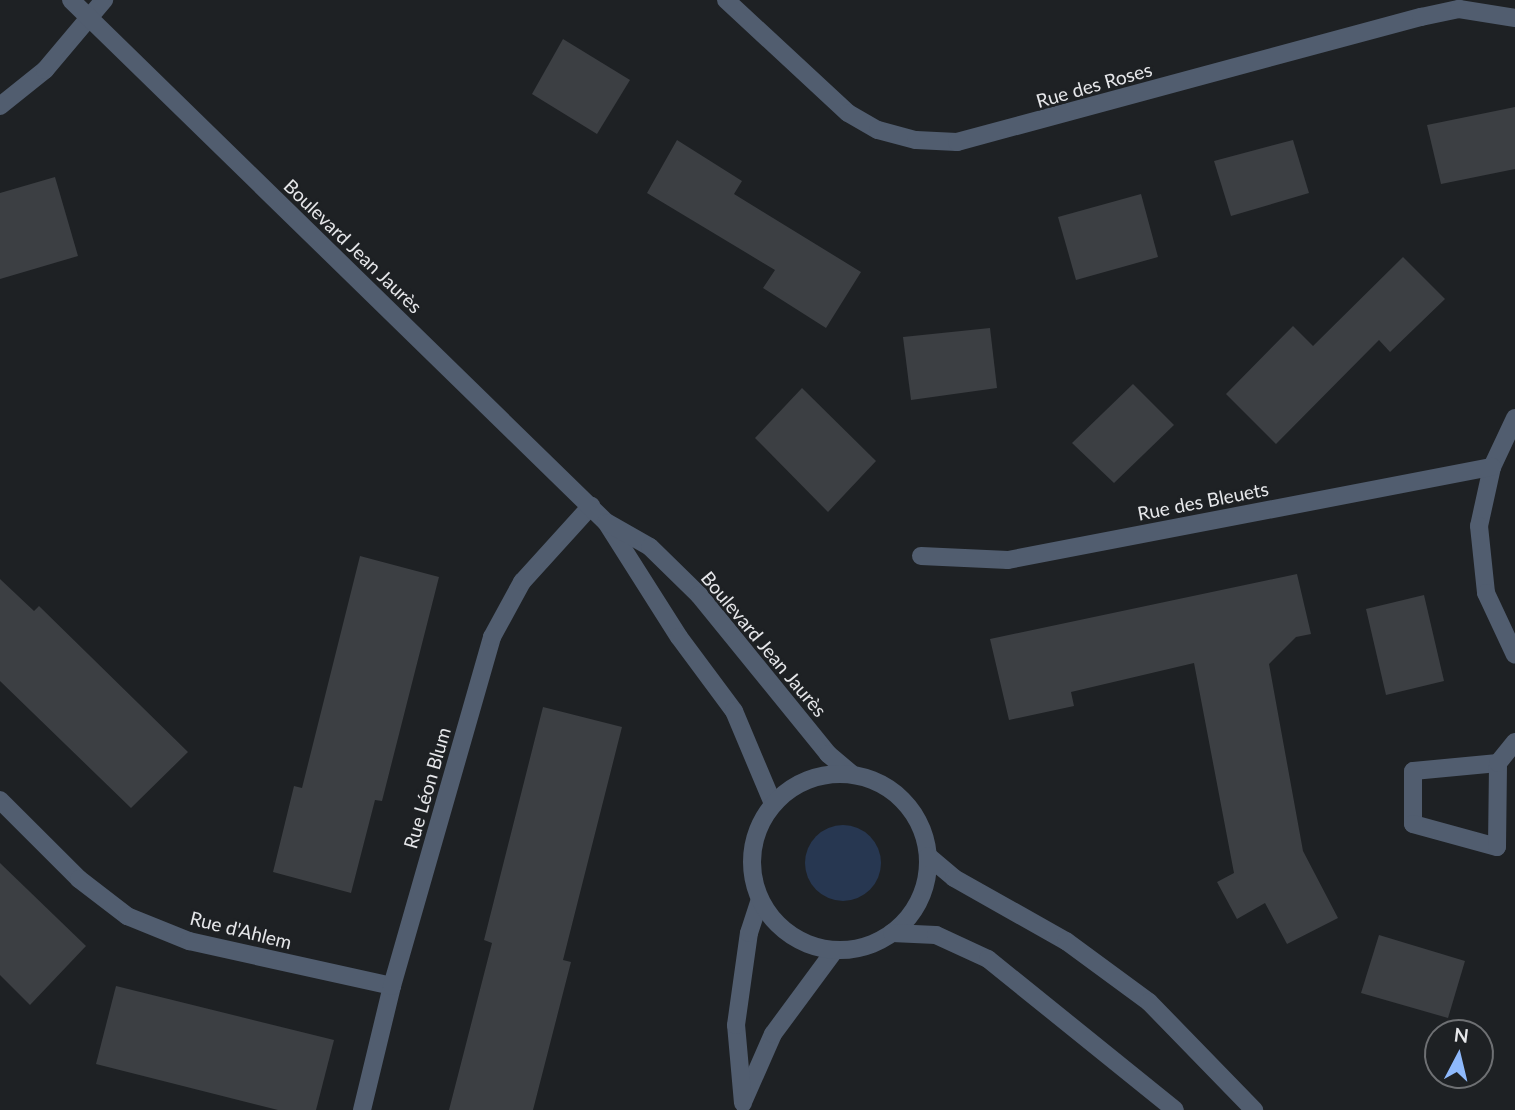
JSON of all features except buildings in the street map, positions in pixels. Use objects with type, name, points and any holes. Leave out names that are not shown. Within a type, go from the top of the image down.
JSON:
[{"type":"street","name":"Boulevard Jean Jaurès","points":[[71,0],[606,522],[679,636],[734,711],[773,804]]},
{"type":"street","points":[[0,106],[45,70],[104,0]]},
{"type":"street","name":"Rue des Roses","points":[[726,0],[848,113],[878,130],[916,140],[957,142],[1421,17],[1459,9],[1515,18]]},
{"type":"street","points":[[1515,418],[1492,467],[1479,526],[1486,593],[1515,655]]},
{"type":"street","name":"Rue des Bleuets","points":[[920,556],[1008,560],[1492,467]]},
{"type":"street","name":"Rue Léon Blum","points":[[362,1110],[392,986],[492,637],[522,583],[591,506]]},
{"type":"street","name":"Boulevard Jean Jaurès","points":[[606,522],[650,547],[699,595],[828,754],[852,775]]},
{"type":"street","points":[[1498,763],[1413,771],[1413,824],[1497,846],[1498,763],[1515,743]]},
{"type":"street","points":[[742,1106],[736,1025],[749,933],[760,900],[752,850],[760,825],[773,804],[809,779],[852,775],[881,783],[905,801],[922,827],[928,856],[920,899],[892,933],[865,947],[835,950],[805,943],[788,932],[760,900]]},
{"type":"street","name":"Rue d'Ahlem","points":[[0,800],[79,879],[127,916],[189,942],[392,986]]},
{"type":"street","points":[[928,856],[990,900],[1066,941],[1149,1002],[1254,1110]]},
{"type":"street","points":[[892,933],[936,935],[988,959],[1163,1106]]},
{"type":"street","points":[[742,1106],[773,1034],[835,950]]},
{"type":"shaded area","points":[[843,825],[857,828],[870,836],[878,849],[881,863],[878,877],[870,890],[857,898],[843,901],[829,898],[816,890],[808,877],[805,863],[808,849],[816,836],[829,828]]}]
